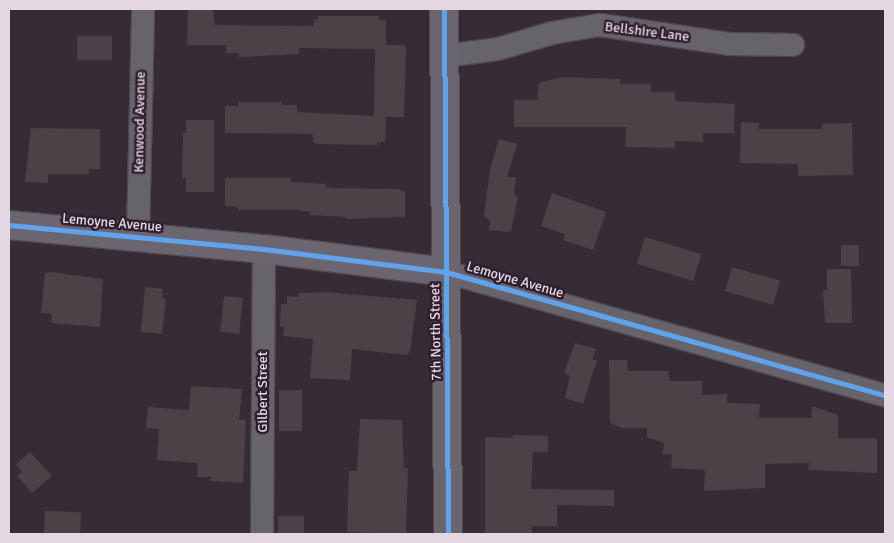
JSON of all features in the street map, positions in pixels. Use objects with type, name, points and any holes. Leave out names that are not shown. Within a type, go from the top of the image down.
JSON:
[{"type":"street","name":"Kenwood Avenue","points":[[138,236],[142,9]]},
{"type":"street","name":"7th North Street","points":[[444,9],[448,534]]},
{"type":"street","name":"Bellshire Lane","points":[[444,56],[498,49],[552,33],[600,25],[731,44],[793,44]]},
{"type":"street","name":"Lemoyne Avenue","points":[[9,224],[264,249],[446,272],[885,396]]},
{"type":"street","name":"Gilbert Street","points":[[262,534],[264,249]]},
{"type":"building","points":[[188,9],[213,9],[215,25],[314,26],[314,19],[318,20],[318,16],[379,16],[379,20],[386,20],[386,45],[405,45],[404,117],[386,117],[385,142],[377,142],[377,145],[318,144],[313,142],[313,134],[225,133],[225,106],[238,106],[238,102],[282,102],[282,105],[297,105],[297,112],[374,116],[375,49],[299,48],[299,54],[239,57],[239,53],[226,53],[226,45],[187,45]]},
{"type":"building","points":[[77,36],[112,36],[112,60],[77,60]]},
{"type":"building","points":[[562,77],[620,79],[620,84],[651,84],[651,92],[675,92],[675,101],[735,104],[734,133],[703,133],[703,142],[675,141],[675,148],[625,147],[626,127],[514,127],[514,100],[537,100],[539,83]]},
{"type":"building","points":[[186,120],[214,120],[214,192],[186,192],[186,178],[182,178],[183,133],[186,133]]},
{"type":"building","points":[[741,122],[759,123],[759,129],[822,129],[822,124],[852,123],[853,175],[798,176],[798,164],[740,163]]},
{"type":"building","points":[[31,128],[100,129],[100,169],[89,169],[89,174],[48,174],[48,183],[25,182]]},
{"type":"building","points":[[499,139],[517,144],[507,177],[516,177],[514,195],[518,196],[511,232],[489,230],[490,221],[484,216],[490,169]]},
{"type":"building","points":[[225,178],[291,178],[290,182],[326,184],[326,187],[334,188],[398,189],[405,192],[405,217],[346,219],[346,217],[310,215],[310,212],[298,210],[238,210],[238,207],[225,206]]},
{"type":"building","points":[[552,193],[606,212],[593,250],[563,240],[565,234],[541,226]]},
{"type":"building","points":[[645,237],[701,254],[693,281],[637,264]]},
{"type":"building","points":[[841,245],[859,245],[859,266],[841,266]]},
{"type":"building","points":[[732,267],[780,281],[773,305],[725,291]]},
{"type":"building","points":[[827,269],[851,269],[852,323],[825,323],[823,290],[827,290]]},
{"type":"building","points":[[51,272],[103,279],[100,327],[51,323],[52,314],[41,313],[45,273]]},
{"type":"building","points":[[145,287],[163,289],[162,298],[166,298],[162,334],[141,332]]},
{"type":"building","points":[[327,292],[417,300],[410,352],[406,355],[352,349],[350,380],[310,378],[313,339],[283,336],[284,327],[280,327],[281,304],[287,304],[287,296],[298,297],[298,293]]},
{"type":"building","points":[[224,296],[243,298],[239,334],[220,332]]},
{"type":"building","points":[[575,343],[596,349],[592,360],[597,360],[583,404],[565,398],[570,376],[564,373]]},
{"type":"building","points":[[609,360],[627,360],[628,371],[668,371],[670,381],[702,381],[702,395],[727,394],[727,403],[760,404],[759,418],[811,418],[812,406],[838,415],[838,438],[877,438],[877,473],[808,470],[809,463],[765,464],[765,488],[704,491],[705,470],[671,468],[672,454],[662,454],[664,443],[647,437],[647,428],[622,428],[610,423]]},
{"type":"building","points":[[191,386],[242,389],[239,420],[246,420],[243,483],[210,481],[211,477],[197,477],[198,463],[157,460],[159,429],[146,428],[148,407],[189,410]]},
{"type":"building","points":[[279,390],[302,390],[302,431],[279,431]]},
{"type":"building","points":[[360,419],[402,420],[404,468],[408,468],[406,534],[347,532],[349,471],[357,471]]},
{"type":"building","points":[[513,435],[548,436],[548,452],[533,452],[531,489],[614,490],[614,506],[557,505],[557,526],[532,526],[532,534],[485,534],[485,437],[513,438]]},
{"type":"building","points":[[30,452],[52,476],[32,493],[17,476],[22,472],[16,464]]},
{"type":"building","points":[[45,511],[81,512],[80,534],[44,534]]},
{"type":"building","points":[[278,516],[304,516],[304,534],[278,534]]},
{"type":"cycle path","points":[[444,9],[448,534]]},
{"type":"cycle path","points":[[9,225],[264,249],[446,272],[885,395]]}]
